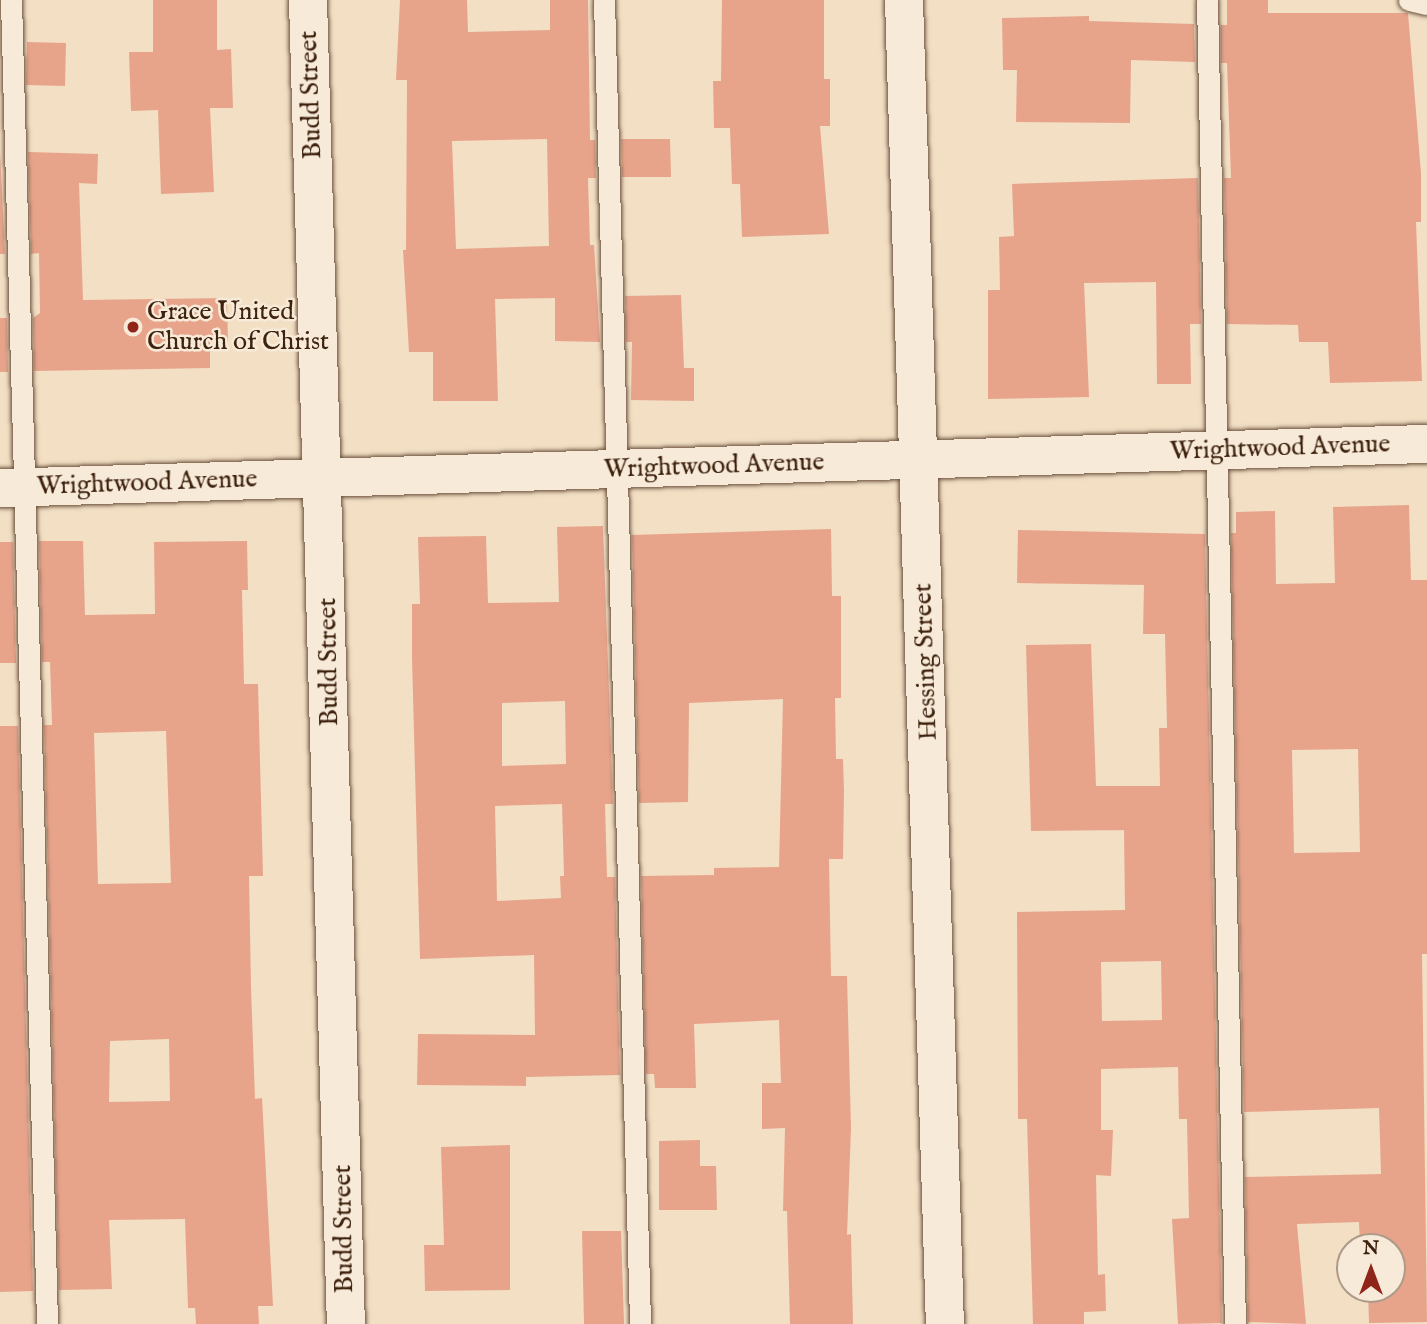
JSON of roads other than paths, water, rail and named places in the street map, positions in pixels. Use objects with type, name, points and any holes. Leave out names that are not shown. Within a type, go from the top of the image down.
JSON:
[{"type":"street","name":"Budd Street","points":[[308,0],[324,478],[346,1324]]},
{"type":"street","name":"Hessing Street","points":[[904,0],[945,1324]]},
{"type":"street","name":"Wrightwood Avenue","points":[[11,487],[1427,444]]},
{"type":"lane","points":[[11,0],[11,487],[47,1324]]},
{"type":"lane","points":[[604,0],[640,1324]]},
{"type":"lane","points":[[1207,0],[1235,1324]]},
{"type":"lane","points":[[1409,0],[1427,4]]},
{"type":"place","name":"Grace United Church of Christ","points":[[133,327]]}]
